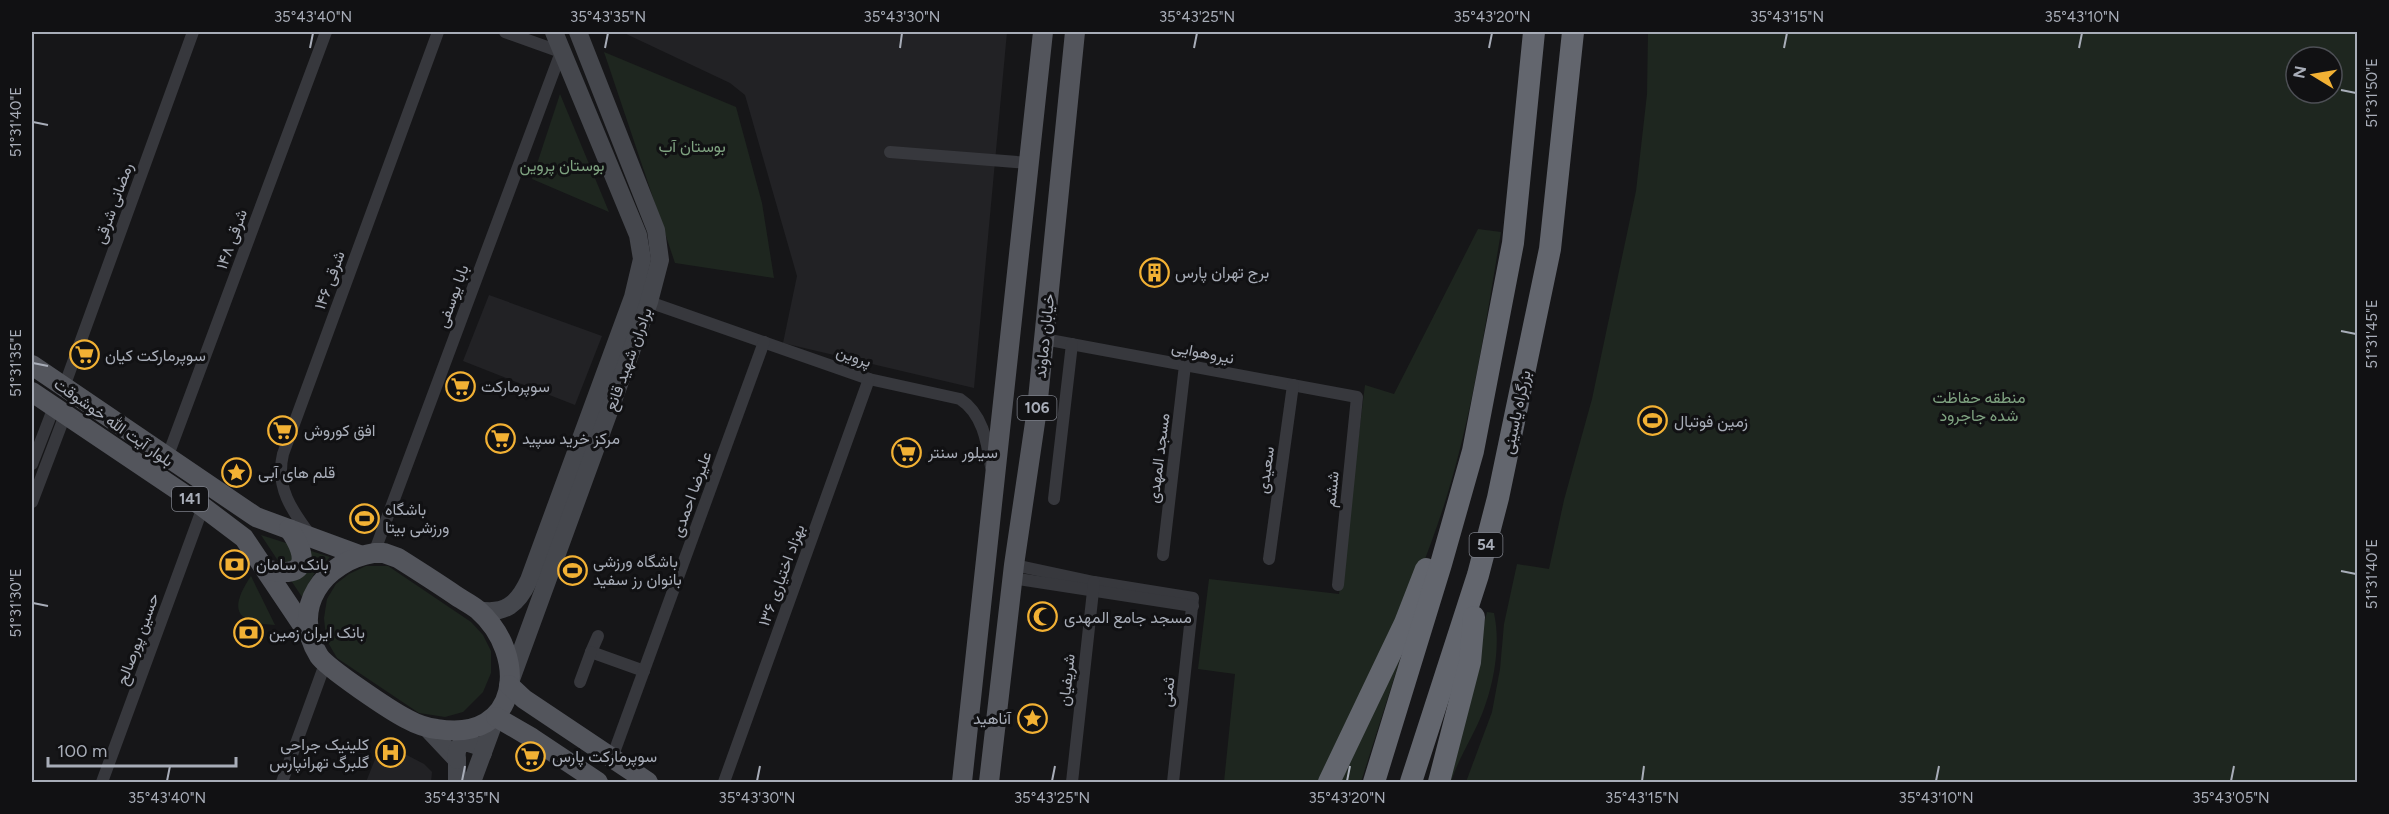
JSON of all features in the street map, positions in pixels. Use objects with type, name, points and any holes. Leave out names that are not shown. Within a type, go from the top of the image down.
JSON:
[{"type":"highway","name":"بزرگراه یاسینی","points":[[1374,783],[1442,564],[1473,451],[1513,243],[1534,32]]},
{"type":"highway","name":"بزرگراه یاسینی","points":[[1411,783],[1478,575],[1498,498],[1550,249],[1573,32]]},
{"type":"highway","points":[[1329,783],[1405,623],[1473,451]]},
{"type":"highway","points":[[1439,783],[1470,662],[1478,575]]},
{"type":"main road","name":"برادران شهید قانع","points":[[478,609],[501,612],[514,603],[530,580],[633,297],[642,260],[638,235],[554,32]]},
{"type":"main road","name":"خیابان دماوند","points":[[962,783],[1042,32]]},
{"type":"main road","name":"خیابان دماوند","points":[[989,783],[1013,572],[1037,409],[1076,32]]},
{"type":"main road","name":"برادران شهید قانع","points":[[509,685],[649,302],[660,260],[656,230],[580,36]]},
{"type":"main road","points":[[1003,405],[1006,411],[1013,416],[1020,416],[1027,411],[1035,354],[1044,330]]},
{"type":"main road","name":"بلوار آیت الله خوشوقت","points":[[32,365],[256,517],[367,554]]},
{"type":"main road","name":"بلوار آیت الله خوشوقت","points":[[32,392],[203,507],[244,538],[312,641]]},
{"type":"main road","points":[[264,569],[291,573],[299,566],[302,554],[299,543],[289,529]]},
{"type":"main road","points":[[472,783],[509,685],[504,648],[490,624],[478,609],[398,558],[384,553],[367,554],[336,567],[327,574],[312,600],[309,621],[312,641],[325,664],[407,719],[427,728],[461,730],[478,727],[496,717]]},
{"type":"main road","points":[[509,685],[525,699],[648,783]]},
{"type":"main road","points":[[496,717],[532,738],[598,783]]},
{"type":"main road","points":[[427,728],[457,760]]},
{"type":"main road","points":[[457,783],[456,752],[460,745],[465,742],[478,746],[483,753]]},
{"type":"street","name":"رمضانی شرقی","points":[[64,387],[193,32]]},
{"type":"street","name":"۱۴۸ شرقی","points":[[167,458],[326,32]]},
{"type":"street","name":"۱۴۶ شرقی","points":[[311,537],[287,500],[283,489],[280,476],[283,454],[438,32]]},
{"type":"street","points":[[505,32],[561,52],[580,36]]},
{"type":"street","name":"بابا یوسفی","points":[[367,554],[561,52]]},
{"type":"street","points":[[890,152],[1029,163]]},
{"type":"street","name":"پروین","points":[[649,302],[869,379],[960,399],[971,406],[977,416],[984,435],[994,486]]},
{"type":"street","name":"نیروهوایی","points":[[1044,330],[1072,344],[1357,397]]},
{"type":"street","name":"علیرضا احمدی","points":[[612,758],[764,342]]},
{"type":"street","points":[[1054,499],[1072,344]]},
{"type":"street","name":"مسجد المهدی","points":[[1163,555],[1185,365]]},
{"type":"street","name":"بهزاد اختیاری ۱۳۶","points":[[724,783],[869,379]]},
{"type":"street","name":"سعیدی","points":[[1269,559],[1293,385]]},
{"type":"street","name":"ششم","points":[[1338,585],[1357,397]]},
{"type":"street","points":[[32,464],[36,438],[59,411]]},
{"type":"street","points":[[32,502],[53,444],[59,411]]},
{"type":"street","points":[[36,438],[53,444]]},
{"type":"street","name":"حسین پورصالح","points":[[102,783],[203,507]]},
{"type":"street","points":[[1013,572],[1093,586]]},
{"type":"street","name":"ثمنی","points":[[1093,586],[1192,597],[1193,606],[1173,783]]},
{"type":"street","name":"شریفیان","points":[[1072,783],[1093,586]]},
{"type":"street","points":[[580,682],[598,636]]},
{"type":"street","points":[[591,652],[644,671]]},
{"type":"street","points":[[282,783],[325,664]]},
{"type":"shaded area","points":[[622,32],[1007,32],[974,388],[783,343],[797,276],[745,95],[730,83]]},
{"type":"shaded area","points":[[489,295],[602,336],[575,405],[463,361]]},
{"type":"shaded area","name":"کلینیک جراحی گلبرگ تهرانپارس","points":[[382,742],[424,764],[432,772],[431,782],[366,782]]},
{"type":"green space","name":"منطقه حفاظت شده جاجرود","points":[[1648,32],[2357,32],[2357,782],[1466,782],[1492,712],[1500,669],[1504,624],[1517,564],[1549,569],[1564,500],[1592,399],[1636,191],[1647,94]]},
{"type":"green space","name":"بوستان آب","points":[[604,52],[736,107],[762,203],[774,278],[675,263]]},
{"type":"green space","name":"بوستان پروین","points":[[560,94],[609,212],[532,179]]},
{"type":"green space","points":[[1478,229],[1501,232],[1464,433],[1434,535],[1406,607],[1374,677],[1325,782],[1224,782],[1235,674],[1198,669],[1209,579],[1339,594],[1365,385],[1394,394]]},
{"type":"green space","points":[[261,535],[330,557],[314,574],[302,597]]},
{"type":"green space","points":[[366,566],[388,566],[471,622],[483,635],[491,651],[491,673],[483,692],[463,712],[445,717],[419,713],[337,658],[326,639],[324,618],[327,599],[336,584],[349,574]]},
{"type":"green space","points":[[251,576],[275,625],[252,621],[244,618],[240,612],[238,606],[240,598]]},
{"type":"green space","points":[[1416,609],[1361,782],[1335,782]]},
{"type":"green space","points":[[1487,612],[1494,613],[1497,638],[1490,690],[1478,723],[1451,782],[1443,782]]},
{"type":"place","name":"برج تهران پارس","points":[[1154,272]]},
{"type":"place","name":"سوپرمارکت کیان","points":[[84,355]]},
{"type":"place","name":"سوپرمارکت","points":[[460,386]]},
{"type":"place","name":"زمین فوتبال","points":[[1653,421]]},
{"type":"place","name":"افق کوروش","points":[[283,430]]},
{"type":"place","name":"مرکز خرید سپید","points":[[501,438]]},
{"type":"place","name":"سیلور سنتر","points":[[907,452]]},
{"type":"place","name":"قلم های آبی","points":[[237,472]]},
{"type":"place","name":"باشگاه ورزشی بیتا","points":[[364,518]]},
{"type":"place","name":"بانک سامان","points":[[235,564]]},
{"type":"place","name":"باشگاه ورزشی بانوان رز سفید","points":[[572,570]]},
{"type":"place","name":"مسجد جامع المهدی","points":[[1043,617]]},
{"type":"place","name":"بانک ایران زمین","points":[[248,632]]},
{"type":"place","name":"آناهید","points":[[1032,718]]},
{"type":"place","name":"کلینیک جراحی گلبرگ تهرانپارس","points":[[390,753]]},
{"type":"place","name":"سوپرمارکت پارس","points":[[531,756]]}]
